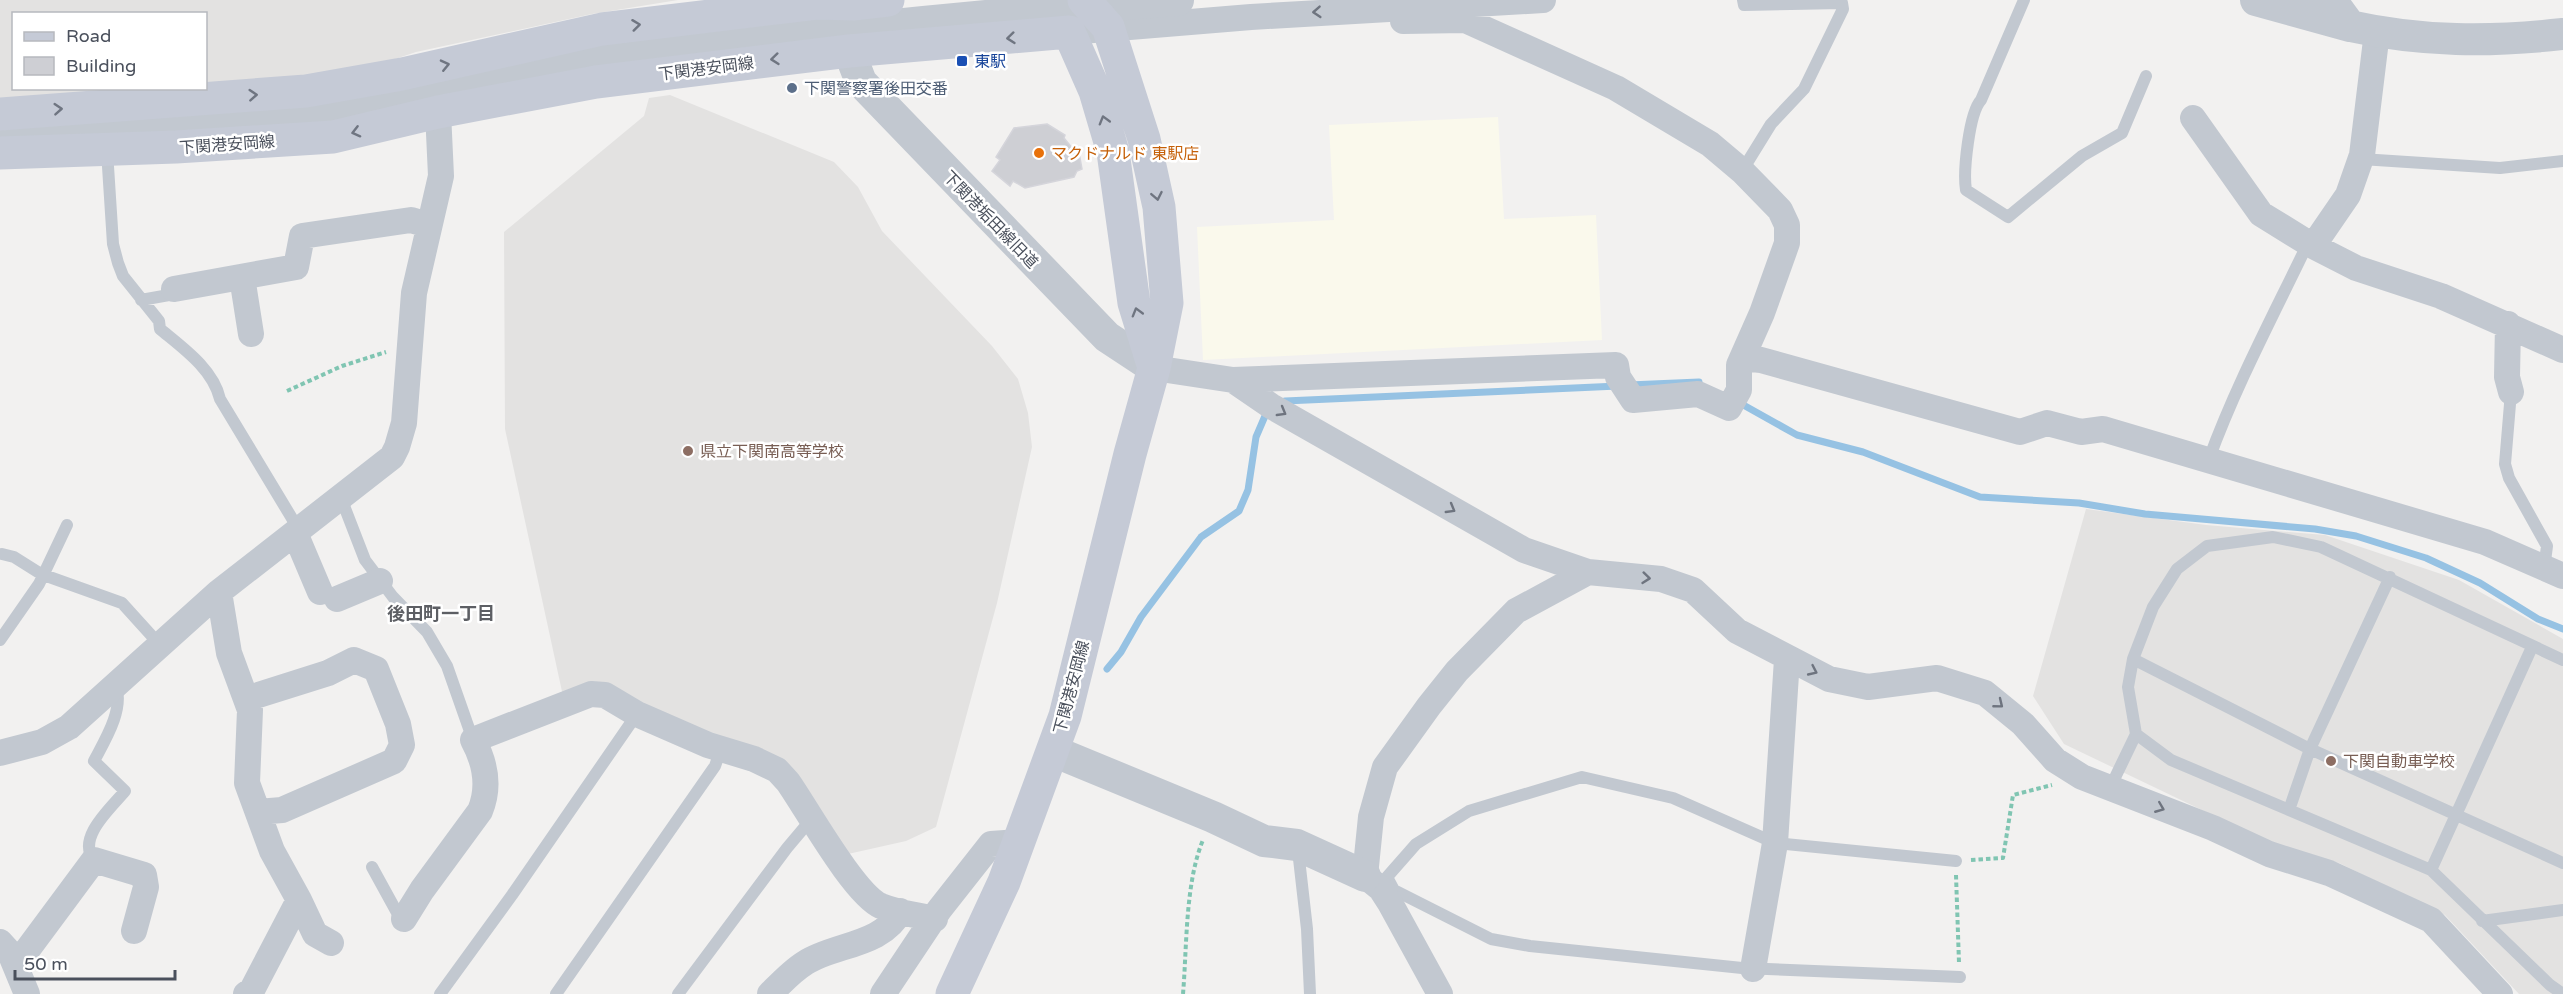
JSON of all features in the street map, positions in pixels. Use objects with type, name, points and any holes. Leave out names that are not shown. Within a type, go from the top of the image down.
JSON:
[{"type":"main road","points":[[0,114],[306,92],[402,74],[602,29],[817,3],[853,4],[888,0]]},
{"type":"main road","name":"下関港安岡線","points":[[952,994],[1004,882],[1065,716],[1130,454],[1154,368],[1167,303],[1159,207],[1144,139],[1108,27],[1084,0]]},
{"type":"main road","points":[[1069,32],[1095,91],[1113,152],[1134,303],[1154,368]]},
{"type":"main road","name":"下関港安岡線","points":[[0,153],[106,150],[333,137],[438,112],[596,82],[849,51],[1069,32]]},
{"type":"street","points":[[1068,0],[1069,32],[1108,27],[1403,6],[1543,0]]},
{"type":"street","points":[[0,134],[238,124],[401,102],[508,77],[740,41],[1019,11],[1178,0]]},
{"type":"street","points":[[2256,0],[2364,29],[2409,38],[2460,41],[2563,34]]},
{"type":"street","points":[[2331,0],[2364,29]]},
{"type":"street","points":[[1154,368],[1233,380],[1616,365],[1618,377],[1631,398],[1698,394],[1729,408],[1735,398],[1739,365],[1787,243],[1787,225],[1780,210],[1742,171],[1693,132],[1649,110],[1616,88],[1465,20],[1403,21],[1403,6]]},
{"type":"street","points":[[2311,245],[2348,195],[2361,159],[2364,29]]},
{"type":"street","name":"下関港垢田線旧道","points":[[849,51],[861,82],[1024,254],[1107,337],[1154,368]]},
{"type":"street","points":[[0,753],[56,735],[116,686],[219,592],[386,464],[398,447],[404,423],[414,293],[441,176],[438,112]]},
{"type":"street","points":[[2193,118],[2261,214],[2311,245],[2356,268],[2441,296],[2562,349]]},
{"type":"street","points":[[174,289],[296,267],[302,236],[411,220],[428,225]]},
{"type":"street","points":[[243,277],[251,334]]},
{"type":"street","points":[[2508,324],[2507,377],[2511,392]]},
{"type":"street","points":[[1743,358],[1761,360],[2020,432],[2046,423],[2081,432],[2104,446],[2312,501],[2314,491]]},
{"type":"street","points":[[1233,380],[1271,406],[1524,550],[1588,572],[1661,579],[1693,590],[1737,631],[1787,659],[1829,678],[1868,687],[1937,678],[1985,693],[2023,724],[2055,760],[2082,777],[2213,828],[2269,854],[2329,873],[2423,915],[2431,920],[2493,992]]},
{"type":"street","points":[[2081,432],[2103,429],[2209,459],[2485,542],[2554,572]]},
{"type":"street","points":[[297,532],[329,595],[380,582]]},
{"type":"street","points":[[1365,876],[1371,817],[1385,766],[1429,706],[1457,671],[1516,611],[1588,572]]},
{"type":"street","points":[[219,592],[229,653],[250,710],[246,775],[272,851],[315,934],[331,943]]},
{"type":"street","points":[[1753,969],[1776,843],[1787,659]]},
{"type":"street","points":[[246,699],[328,673],[354,660],[376,669],[398,724],[402,745],[394,761],[282,810],[258,812]]},
{"type":"street","points":[[404,919],[422,890],[480,811],[486,797],[485,777],[473,740],[591,694],[605,695],[637,714],[777,770],[788,782],[862,890],[880,905],[935,919]]},
{"type":"street","points":[[1053,751],[1213,817],[1264,841],[1297,845],[1365,876],[1381,889],[1390,903],[1440,994]]},
{"type":"street","points":[[883,994],[991,844],[1019,842]]},
{"type":"street","points":[[27,994],[7,952],[25,953],[94,860],[144,875],[146,887],[134,931]]},
{"type":"street","points":[[246,994],[252,990],[299,900]]},
{"type":"street","points":[[770,994],[804,963],[884,931],[896,920],[900,911]]},
{"type":"lane","points":[[1742,171],[1771,124],[1804,89],[1843,9],[1842,3],[1744,5],[1743,0]]},
{"type":"lane","points":[[2024,0],[1981,100],[1975,107],[1966,190],[2008,218],[2082,156],[2122,133],[2146,76]]},
{"type":"lane","points":[[106,150],[115,252],[123,276],[159,321],[160,329],[202,366],[217,386],[220,399],[297,532]]},
{"type":"lane","points":[[2361,159],[2500,168],[2563,161]]},
{"type":"lane","points":[[2209,459],[2228,406],[2244,379],[2311,245]]},
{"type":"lane","points":[[141,300],[169,295],[174,289]]},
{"type":"lane","points":[[2511,392],[2505,464],[2509,478],[2547,546],[2554,572]]},
{"type":"lane","points":[[341,498],[365,560],[380,582],[427,632],[447,666],[473,740]]},
{"type":"lane","points":[[0,640],[39,584],[41,574],[67,525]]},
{"type":"lane","points":[[2110,788],[2136,734],[2128,687],[2133,659],[2153,607],[2177,569],[2207,546],[2273,537],[2320,547],[2563,660]]},
{"type":"lane","points":[[3,554],[14,557],[41,574],[122,603],[160,645]]},
{"type":"lane","points":[[2289,810],[2310,749],[2390,578]]},
{"type":"lane","points":[[2431,870],[2532,646]]},
{"type":"lane","points":[[2133,659],[2310,749],[2563,863]]},
{"type":"lane","points":[[94,860],[87,845],[89,838],[125,791],[94,761],[116,711],[119,696],[116,686]]},
{"type":"lane","points":[[440,994],[525,878],[637,714]]},
{"type":"lane","points":[[2136,734],[2171,760],[2431,870],[2550,985],[2563,994]]},
{"type":"lane","points":[[556,994],[715,766],[721,749]]},
{"type":"lane","points":[[1956,861],[1776,843],[1673,798],[1582,777],[1470,811],[1416,844],[1387,877],[1394,890],[1491,939],[1613,956],[1753,969],[1960,977]]},
{"type":"lane","points":[[678,994],[787,848],[803,829],[815,821]]},
{"type":"lane","points":[[1297,845],[1307,929],[1310,994]]},
{"type":"lane","points":[[372,867],[400,918],[404,919]]},
{"type":"lane","points":[[2482,921],[2563,910]]},
{"type":"path","points":[[286,391],[342,366],[410,347]]},
{"type":"path","points":[[1960,977],[1956,861],[2002,858],[2013,795],[2082,777]]},
{"type":"path","points":[[1183,994],[1191,897],[1199,851],[1213,817]]},
{"type":"shaded area","points":[[0,0],[678,0],[592,14],[416,52],[347,75],[207,88],[207,12],[12,12],[12,90],[172,90],[0,98]]},
{"type":"shaded area","points":[[670,95],[834,162],[858,187],[882,231],[992,346],[1018,379],[1028,413],[1032,447],[997,603],[936,827],[906,841],[848,854],[780,766],[660,719],[563,696],[505,429],[504,232],[644,116],[649,98]]},
{"type":"shaded area","points":[[1498,117],[1504,219],[1596,215],[1602,340],[1203,360],[1197,227],[1334,220],[1329,125]]},
{"type":"shaded area","name":"下関自動車学校","points":[[2086,509],[2206,525],[2325,535],[2459,580],[2563,639],[2563,994],[2519,994],[2445,915],[2339,863],[2277,846],[2064,744],[2033,696]]},
{"type":"building","name":"マクドナルド 東駅店","points":[[1047,124],[1065,135],[1064,138],[1073,149],[1078,147],[1082,169],[1077,171],[1074,177],[1025,188],[1013,181],[1010,186],[992,171],[1000,160],[996,157],[1014,128]]},
{"type":"waterway","points":[[1629,385],[1699,382]]},
{"type":"waterway","points":[[1285,401],[1618,386]]},
{"type":"waterway","points":[[1738,402],[1797,435],[1863,452],[1980,497],[2079,503],[2145,514],[2315,529],[2356,536],[2426,558],[2480,583],[2538,619],[2563,629]]},
{"type":"waterway","points":[[1107,669],[1121,652],[1141,617],[1201,537],[1239,511],[1248,490],[1256,437],[1265,416]]},
{"type":"place","name":"東駅","points":[[962,61]]},
{"type":"place","name":"下関警察署後田交番","points":[[792,88]]},
{"type":"place","name":"マクドナルド 東駅店","points":[[1039,153]]},
{"type":"place","name":"県立下関南高等学校","points":[[688,451]]},
{"type":"place","name":"下関自動車学校","points":[[2331,761]]},
{"type":"district","name":"後田町一丁目","points":[[441,614]]}]
